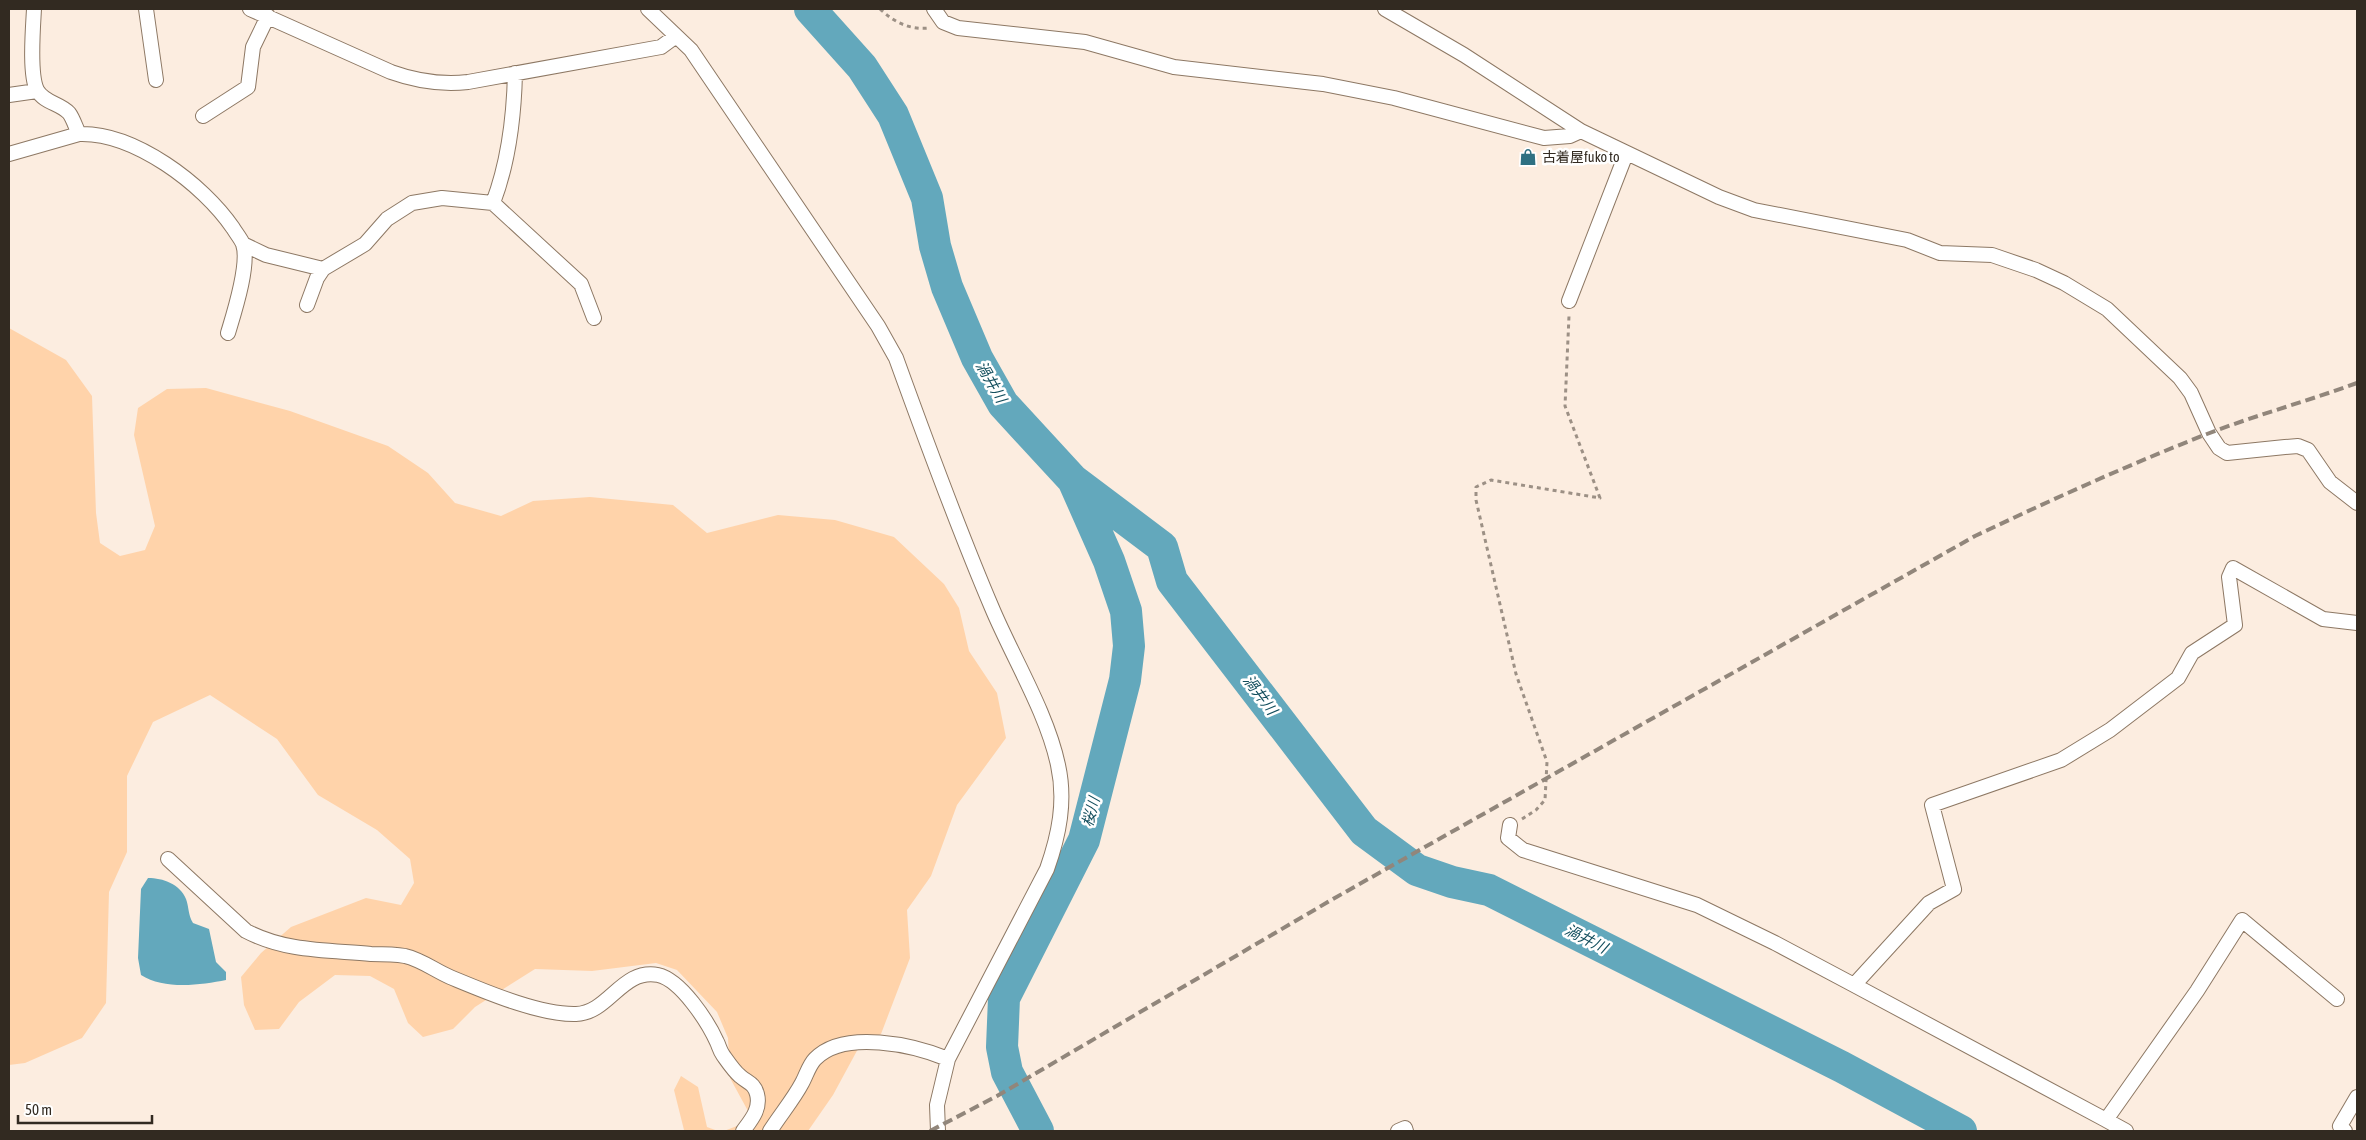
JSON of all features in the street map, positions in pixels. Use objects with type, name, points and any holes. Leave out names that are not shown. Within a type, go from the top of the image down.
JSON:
[{"type":"street","points":[[34,9],[32,40],[37,91],[46,100],[69,113],[79,134]]},
{"type":"street","points":[[146,9],[156,80]]},
{"type":"street","points":[[250,9],[407,78],[450,83],[661,47],[676,36]]},
{"type":"street","points":[[648,9],[696,58],[878,326],[896,358],[992,608],[1051,739],[1058,767],[1061,791],[1061,815],[1056,841],[1047,869],[948,1059],[937,1105],[938,1131]]},
{"type":"street","points":[[934,9],[943,22],[958,28],[1085,42],[1174,67],[1323,84],[1394,98],[1544,138],[1570,136],[1581,130]]},
{"type":"street","points":[[1385,9],[1464,55],[1581,130],[1626,154],[1674,174],[1719,197],[1754,210],[1907,240],[1940,253],[1992,254],[2057,280],[2108,309],[2180,378],[2191,393],[2209,434],[2219,448],[2227,453],[2298,446],[2308,450],[2330,482],[2357,503]]},
{"type":"street","points":[[203,116],[248,87],[253,47],[268,16]]},
{"type":"street","points":[[494,203],[503,178],[509,145],[515,73]]},
{"type":"street","points":[[9,95],[37,91]]},
{"type":"street","points":[[10,153],[79,134],[106,137],[133,147],[166,164],[201,192],[223,214],[243,244],[266,255],[323,269]]},
{"type":"street","points":[[1570,301],[1626,154]]},
{"type":"street","points":[[307,305],[317,278],[323,269],[365,244],[387,219],[412,202],[442,198],[494,203],[581,284],[594,318]]},
{"type":"street","points":[[228,333],[239,293],[243,244]]},
{"type":"street","points":[[1854,985],[1930,902],[1954,889],[1932,805],[2061,760],[2110,730],[2178,678],[2192,653],[2235,625],[2229,577],[2233,568],[2323,619],[2357,623]]},
{"type":"street","points":[[1510,825],[1508,838],[1523,850],[1697,905],[1775,943],[2126,1131]]},
{"type":"street","points":[[168,859],[246,931],[260,938],[288,948],[404,956],[422,962],[448,976],[543,1010],[577,1014],[597,1008],[621,985],[642,975],[659,975],[671,982],[694,1003],[717,1041],[722,1053],[740,1076],[753,1084],[758,1096],[756,1113],[743,1131]]},
{"type":"street","points":[[2106,1120],[2197,991],[2242,920],[2337,999]]},
{"type":"street","points":[[770,1131],[802,1084],[814,1060],[826,1051],[842,1045],[880,1042],[929,1051],[948,1059]]},
{"type":"street","points":[[2345,1131],[2340,1126],[2357,1097]]},
{"type":"street","points":[[1398,1131],[1405,1128],[1406,1131]]},
{"type":"path","points":[[880,9],[891,19],[902,25],[926,28],[936,27],[943,22]]},
{"type":"path","points":[[1510,825],[1536,810],[1545,800],[1547,762],[1516,674],[1476,500],[1476,487],[1491,480],[1600,498],[1565,406],[1570,301]]},
{"type":"shaded area","points":[[9,328],[66,360],[92,396],[96,513],[100,543],[120,556],[145,550],[155,526],[134,435],[138,408],[167,389],[206,388],[290,411],[388,446],[428,473],[455,503],[501,516],[533,501],[590,497],[673,505],[707,533],[778,515],[835,520],[894,537],[944,584],[959,608],[969,651],[997,693],[1006,738],[957,805],[931,876],[907,910],[910,958],[881,1034],[859,1047],[833,1095],[808,1131],[724,1131],[742,1124],[748,1111],[730,1078],[728,1038],[717,1012],[677,970],[656,963],[592,971],[535,969],[475,1007],[453,1029],[423,1037],[408,1023],[394,989],[370,976],[335,975],[299,1002],[279,1029],[255,1030],[244,1005],[241,977],[261,953],[291,927],[366,898],[401,905],[414,883],[410,859],[377,830],[318,795],[277,739],[210,695],[153,722],[127,776],[127,852],[109,892],[106,1003],[82,1038],[25,1063],[9,1065]]},
{"type":"shaded area","points":[[681,1076],[698,1087],[707,1127],[718,1131],[679,1131],[684,1130],[674,1090]]},
{"type":"water","points":[[148,878],[159,879],[180,889],[186,899],[193,923],[209,929],[216,962],[226,972],[226,980],[183,985],[160,983],[141,975],[138,958],[141,889]]},
{"type":"waterway","name":"渦井川","points":[[810,9],[862,67],[893,115],[927,198],[935,246],[947,287],[977,358],[1003,404],[1073,480],[1162,547],[1172,581],[1364,831],[1417,870],[1452,882],[1489,890],[1842,1067],[1961,1131]]},
{"type":"waterway","name":"桜川","points":[[1038,1131],[1007,1072],[1002,1047],[1004,998],[1084,840],[1125,680],[1129,646],[1126,611],[1109,561],[1074,482]]},
{"type":"railway","points":[[930,1131],[997,1096],[1333,899],[1975,536],[2090,483],[2177,446],[2263,414],[2357,383]]},
{"type":"place","name":"古着屋fuko to","points":[[1528,157]]}]
